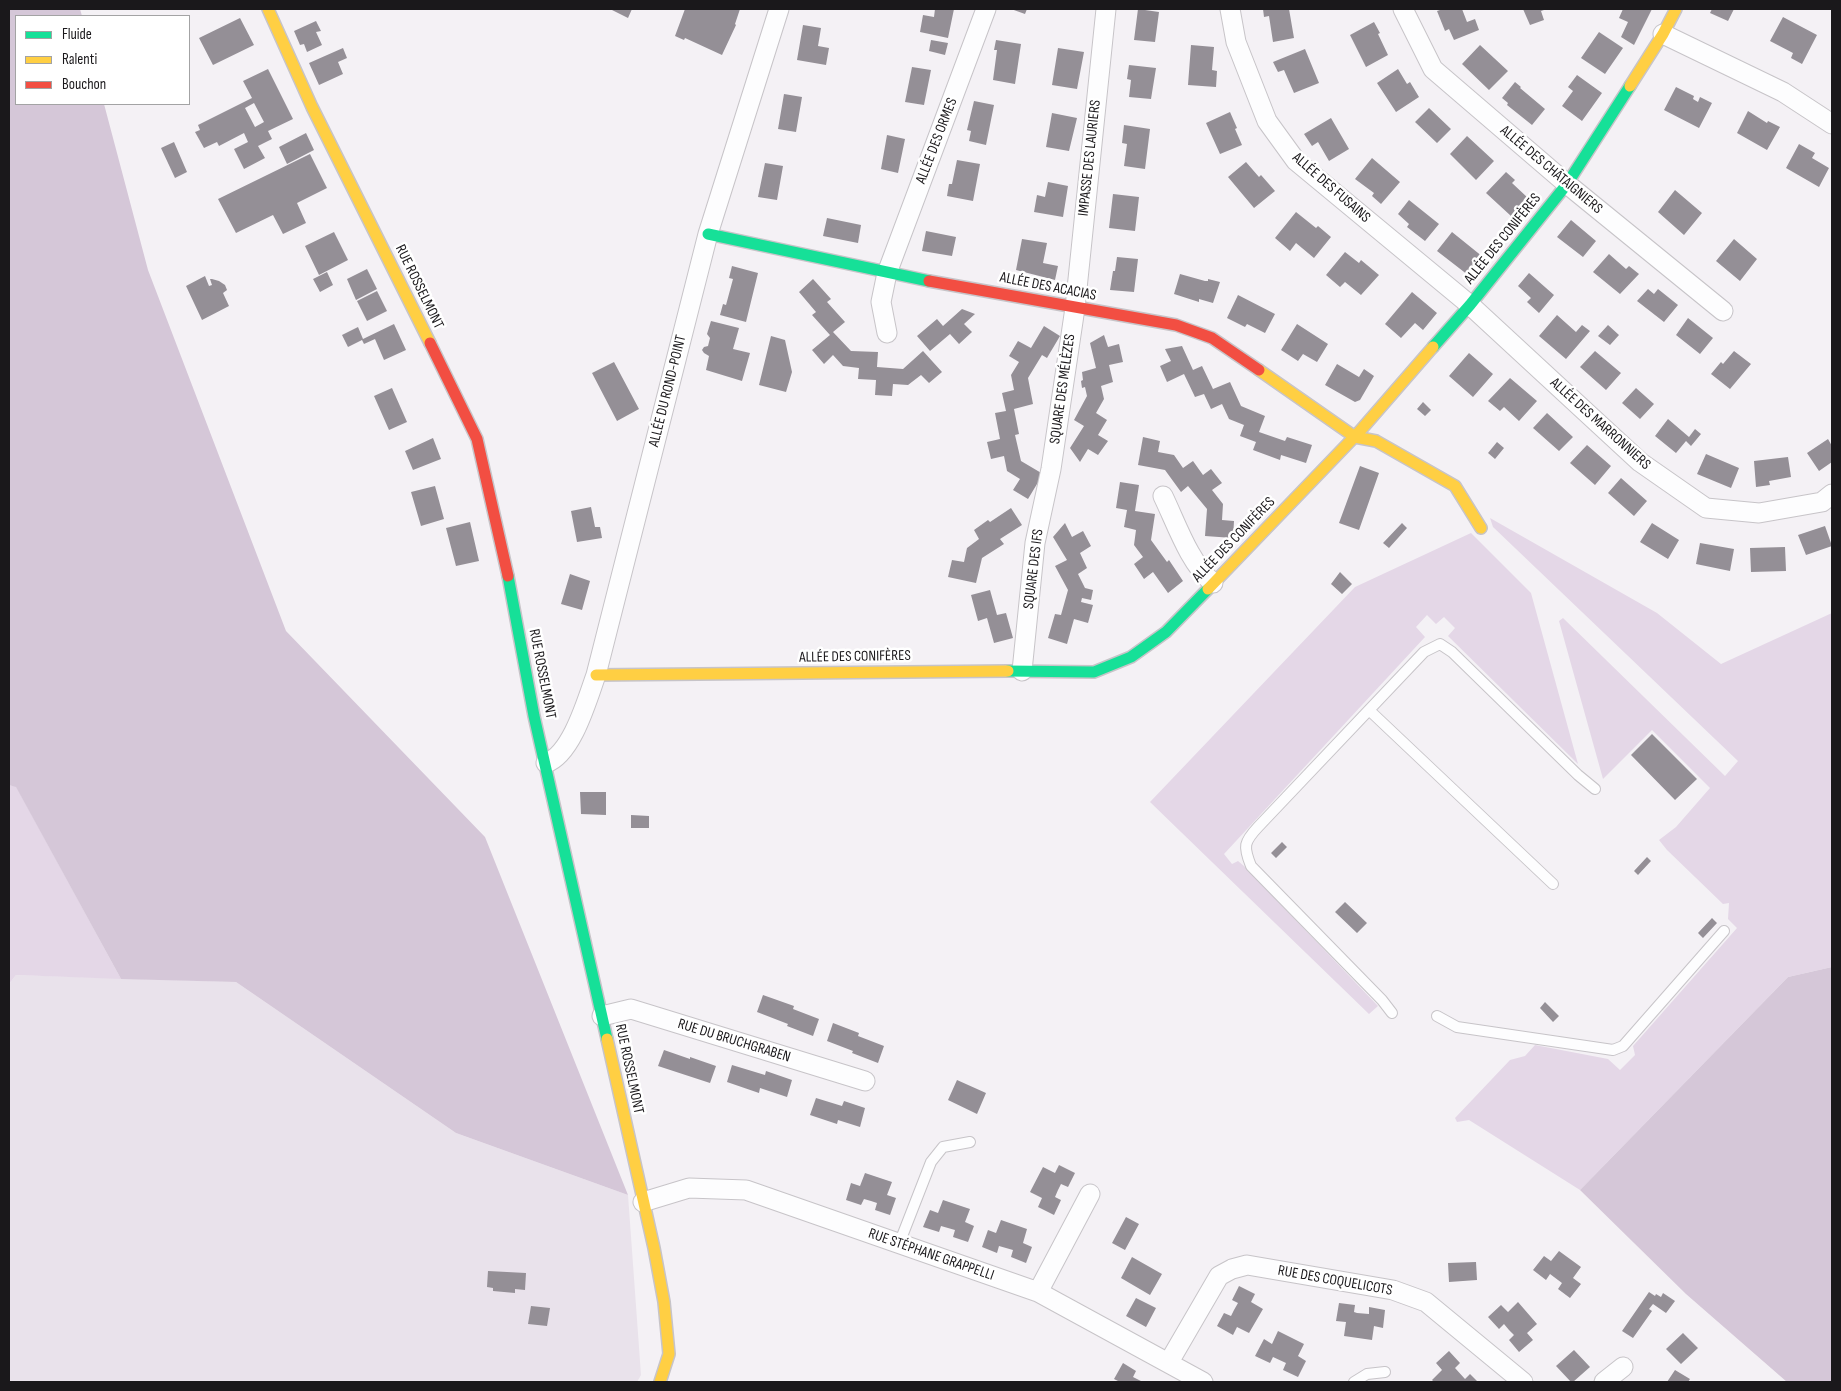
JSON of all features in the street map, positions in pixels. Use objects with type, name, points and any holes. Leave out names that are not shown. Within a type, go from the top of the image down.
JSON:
[{"type":"street","name":"RUE ROSSELMONT","points":[[268,9],[312,107],[477,439],[506,566],[534,716],[654,1248],[665,1310],[669,1354],[660,1382]]},
{"type":"street","name":"ALLÉE DU ROND-POINT","points":[[546,764],[554,761],[574,734],[596,675],[708,234],[779,9]]},
{"type":"street","name":"ALLÉE DES ORMES","points":[[887,333],[881,302],[887,273],[986,9]]},
{"type":"street","name":"IMPASSE DES LAURIERS","points":[[1075,308],[1106,9]]},
{"type":"street","name":"ALLÉE DES FUSAINS","points":[[1230,9],[1236,42],[1267,121],[1296,161],[1470,305]]},
{"type":"street","name":"ALLÉE DES CHÂTAIGNIERS","points":[[1402,9],[1434,69],[1567,184],[1723,311]]},
{"type":"street","name":"ALLÉE DES CONIFÈRES","points":[[596,675],[1094,672],[1131,657],[1166,632],[1355,437],[1470,305],[1567,184],[1663,34],[1676,9]]},
{"type":"street","points":[[1663,34],[1783,92],[1832,124]]},
{"type":"street","name":"ALLÉE DES ACACIAS","points":[[708,234],[887,273],[1176,326],[1212,338],[1355,437]]},
{"type":"street","name":"ALLÉE DES MARRONNIERS","points":[[1470,305],[1640,462],[1706,508],[1759,513],[1822,502],[1832,494]]},
{"type":"street","name":"SQUARE DES MÉLÈZES","points":[[1051,469],[1075,308]]},
{"type":"street","points":[[1355,437],[1376,441],[1455,486],[1481,528]]},
{"type":"street","name":"SQUARE DES IFS","points":[[1022,671],[1035,543],[1051,469]]},
{"type":"street","points":[[1163,496],[1203,575],[1213,583]]},
{"type":"street","name":"RUE DU BRUCHGRABEN","points":[[602,1016],[631,1009],[865,1081]]},
{"type":"street","name":"RUE STÉPHANE GRAPPELLI","points":[[643,1202],[689,1188],[746,1190],[1038,1292],[1203,1382]]},
{"type":"street","points":[[1038,1292],[1090,1194]]},
{"type":"street","name":"RUE DES COQUELICOTS","points":[[1169,1362],[1219,1276],[1232,1269],[1247,1265],[1393,1290],[1426,1302],[1524,1382]]},
{"type":"street","points":[[1604,1382],[1623,1366]]},
{"type":"lane","points":[[1392,1013],[1382,1000],[1251,866],[1245,851],[1247,839],[1424,652],[1440,644],[1452,652],[1595,789]]},
{"type":"lane","points":[[1369,710],[1553,884]]},
{"type":"lane","points":[[1437,1016],[1457,1027],[1613,1050],[1624,1046],[1724,931]]},
{"type":"lane","points":[[899,1244],[931,1162],[943,1147],[970,1142]]},
{"type":"lane","points":[[1354,1382],[1367,1374],[1385,1372]]},
{"type":"shaded area","points":[[9,9],[80,9],[82,15],[15,15],[15,105],[104,105],[148,270],[286,631],[485,837],[628,1195],[456,1133],[236,982],[121,979],[16,787],[9,785]]},
{"type":"shaded area","points":[[1490,518],[1657,613],[1721,664],[1832,613],[1832,967],[1788,977],[1580,1190],[1469,1120],[1457,1122],[1455,1118],[1510,1060],[1525,1056],[1535,1045],[1608,1059],[1620,1070],[1635,1055],[1633,1046],[1737,928],[1728,919],[1729,903],[1723,904],[1659,840],[1676,827],[1710,788],[1652,730],[1603,779],[1559,621],[1563,618],[1725,776],[1738,761],[1493,527]]},
{"type":"shaded area","points":[[1471,533],[1531,593],[1578,764],[1448,636],[1455,628],[1444,617],[1436,624],[1427,615],[1416,627],[1425,637],[1224,854],[1232,864],[1238,861],[1244,866],[1378,1006],[1369,1014],[1150,802],[1355,587]]},
{"type":"shaded area","points":[[9,785],[16,786],[121,979],[16,975],[9,984]]},
{"type":"shaded area","points":[[1832,967],[1832,1382],[1787,1382],[1686,1294],[1580,1190],[1788,977]]},
{"type":"shaded area","points":[[16,975],[236,982],[456,1133],[628,1195],[641,1375],[637,1382],[9,1382],[9,984]]},
{"type":"building","points":[[610,9],[632,9],[628,18]]},
{"type":"building","points":[[685,9],[740,9],[736,25],[722,55],[685,38],[684,40],[675,36]]},
{"type":"building","points":[[935,9],[954,9],[948,38],[920,32],[923,15],[934,17]]},
{"type":"building","points":[[1011,9],[1027,9],[1025,14]]},
{"type":"building","points":[[1138,9],[1159,12],[1155,42],[1134,40]]},
{"type":"building","points":[[1263,9],[1289,9],[1294,38],[1273,42],[1269,16],[1264,17]]},
{"type":"building","points":[[1443,9],[1462,9],[1467,22],[1475,19],[1479,30],[1454,40],[1449,29],[1445,31],[1437,11]]},
{"type":"building","points":[[1523,9],[1547,9],[1541,11],[1544,20],[1530,25]]},
{"type":"building","points":[[1623,9],[1652,9],[1634,45],[1621,37],[1628,22],[1619,18]]},
{"type":"building","points":[[1712,9],[1734,9],[1728,21],[1710,13]]},
{"type":"building","points":[[1783,17],[1817,35],[1802,64],[1791,58],[1793,53],[1770,41]]},
{"type":"building","points":[[240,18],[254,45],[213,65],[199,38]]},
{"type":"building","points":[[316,21],[321,31],[316,32],[322,45],[307,52],[304,44],[300,45],[294,31]]},
{"type":"building","points":[[1374,22],[1388,55],[1366,67],[1350,35]]},
{"type":"building","points":[[803,25],[821,28],[818,46],[829,48],[826,65],[797,60]]},
{"type":"building","points":[[1599,32],[1623,48],[1605,74],[1581,58]]},
{"type":"building","points":[[931,40],[948,43],[945,55],[929,51]]},
{"type":"building","points":[[996,40],[1021,44],[1015,84],[993,80],[997,50],[994,50]]},
{"type":"building","points":[[1191,45],[1214,47],[1212,70],[1217,71],[1216,87],[1188,85]]},
{"type":"building","points":[[1480,45],[1508,71],[1489,90],[1462,64]]},
{"type":"building","points":[[343,48],[347,58],[338,62],[343,74],[319,85],[309,63]]},
{"type":"building","points":[[1058,48],[1084,52],[1077,89],[1052,85]]},
{"type":"building","points":[[1305,49],[1319,83],[1294,93],[1284,70],[1278,72],[1273,62]]},
{"type":"building","points":[[1129,65],[1156,68],[1151,99],[1129,97],[1131,80],[1127,79]]},
{"type":"building","points":[[912,67],[931,70],[924,105],[905,102]]},
{"type":"building","points":[[268,69],[293,119],[268,131],[272,139],[258,146],[265,158],[244,169],[234,149],[248,142],[244,133],[219,146],[217,142],[204,148],[195,132],[200,130],[198,125],[252,98],[243,81]],"holes":[[[254,103],[264,122],[255,127],[245,108]]]},
{"type":"building","points":[[1398,69],[1407,84],[1410,82],[1419,97],[1396,112],[1377,83]]},
{"type":"building","points":[[1577,75],[1602,93],[1582,121],[1562,106],[1573,91],[1568,87]]},
{"type":"building","points":[[1515,82],[1545,109],[1532,125],[1507,105],[1508,103],[1502,98]]},
{"type":"building","points":[[1676,87],[1694,96],[1693,99],[1698,102],[1700,97],[1712,103],[1699,128],[1664,110]]},
{"type":"building","points":[[784,94],[802,97],[796,132],[778,129]]},
{"type":"building","points":[[974,101],[994,105],[986,145],[969,141],[971,131],[967,130]]},
{"type":"building","points":[[1429,108],[1451,129],[1437,143],[1415,122]]},
{"type":"building","points":[[1748,111],[1767,123],[1768,121],[1780,127],[1767,150],[1737,133]]},
{"type":"building","points":[[1230,112],[1242,145],[1220,154],[1206,123]]},
{"type":"building","points":[[1052,113],[1077,118],[1069,151],[1046,147]]},
{"type":"building","points":[[1331,118],[1349,149],[1329,161],[1318,142],[1312,146],[1304,134]]},
{"type":"building","points":[[1124,125],[1150,129],[1145,169],[1124,166],[1127,144],[1122,143]]},
{"type":"building","points":[[306,133],[314,150],[287,164],[279,147]]},
{"type":"building","points":[[887,135],[905,139],[898,173],[881,169]]},
{"type":"building","points":[[1467,136],[1494,161],[1476,180],[1450,154]]},
{"type":"building","points":[[174,142],[187,172],[175,178],[161,148]]},
{"type":"building","points":[[1799,144],[1815,153],[1812,158],[1829,168],[1819,187],[1786,168]]},
{"type":"building","points":[[310,154],[327,188],[297,203],[306,223],[283,234],[273,215],[236,233],[218,199]]},
{"type":"building","points":[[1372,158],[1400,182],[1381,204],[1372,196],[1374,193],[1355,179]]},
{"type":"building","points":[[957,160],[980,164],[973,201],[947,196],[949,184],[952,184]]},
{"type":"building","points":[[1246,162],[1275,191],[1254,208],[1228,177]]},
{"type":"building","points":[[765,163],[783,166],[777,200],[758,197]]},
{"type":"building","points":[[1506,172],[1515,180],[1512,183],[1528,198],[1511,216],[1486,193]]},
{"type":"building","points":[[1048,182],[1068,186],[1063,217],[1034,212],[1037,195],[1045,197]]},
{"type":"building","points":[[1675,190],[1702,213],[1684,235],[1658,212]]},
{"type":"building","points":[[1113,194],[1139,197],[1135,231],[1109,228]]},
{"type":"building","points":[[1409,200],[1439,224],[1425,241],[1407,227],[1409,224],[1398,214]]},
{"type":"building","points":[[1296,212],[1331,237],[1314,258],[1296,243],[1290,251],[1275,238]]},
{"type":"building","points":[[827,218],[861,225],[858,243],[823,236]]},
{"type":"building","points":[[1571,220],[1596,241],[1583,257],[1557,237]]},
{"type":"building","points":[[926,231],[956,237],[952,256],[922,251]]},
{"type":"building","points":[[334,232],[348,260],[319,275],[305,246]]},
{"type":"building","points":[[1452,232],[1483,257],[1468,275],[1437,251]]},
{"type":"building","points":[[1022,239],[1047,243],[1043,263],[1058,266],[1055,280],[1016,270]]},
{"type":"building","points":[[1734,239],[1757,259],[1740,281],[1716,261]]},
{"type":"building","points":[[1345,252],[1359,263],[1361,260],[1379,275],[1361,295],[1345,282],[1340,287],[1326,275]]},
{"type":"building","points":[[1609,254],[1626,269],[1629,266],[1639,274],[1620,294],[1593,272]]},
{"type":"building","points":[[1117,257],[1138,259],[1134,292],[1110,290]]},
{"type":"building","points":[[732,266],[758,273],[746,322],[720,315],[723,304],[726,305],[733,279],[729,278]]},
{"type":"building","points":[[367,269],[377,289],[356,300],[347,279]]},
{"type":"building","points":[[327,272],[333,285],[320,292],[313,279]]},
{"type":"building","points":[[1529,273],[1554,295],[1539,313],[1527,302],[1531,298],[1518,286]]},
{"type":"building","points":[[1180,274],[1205,281],[1208,281],[1208,279],[1220,282],[1213,303],[1199,299],[1199,302],[1174,294]]},
{"type":"building","points":[[205,276],[209,286],[212,285],[210,279],[225,285],[227,290],[223,293],[229,306],[202,320],[186,286]]},
{"type":"building","points":[[813,279],[831,299],[827,302],[845,322],[833,332],[851,351],[878,352],[877,367],[903,369],[923,351],[942,372],[929,383],[921,375],[908,385],[893,384],[892,396],[875,395],[876,380],[858,379],[859,368],[843,366],[833,355],[824,364],[812,350],[830,335],[812,315],[816,312],[799,292]]},
{"type":"building","points":[[1648,289],[1654,294],[1658,289],[1678,305],[1664,322],[1637,301]]},
{"type":"building","points":[[377,291],[387,311],[367,321],[357,301]]},
{"type":"building","points":[[1412,292],[1437,313],[1423,330],[1415,323],[1401,338],[1385,324]]},
{"type":"building","points":[[1238,295],[1275,314],[1265,333],[1247,324],[1245,327],[1227,318]]},
{"type":"building","points":[[962,309],[975,314],[964,324],[972,332],[959,344],[950,334],[930,351],[917,336],[937,319],[943,326]]},
{"type":"building","points":[[1557,315],[1576,332],[1582,325],[1590,331],[1566,359],[1539,336]]},
{"type":"building","points":[[1688,318],[1713,338],[1700,354],[1676,335]]},
{"type":"building","points":[[711,321],[739,328],[733,349],[750,353],[742,381],[706,370],[709,356],[702,350],[708,346],[710,338],[707,334]]},
{"type":"building","points":[[394,324],[406,350],[384,360],[375,339],[364,344],[362,340],[348,347],[342,335],[358,327],[363,339]]},
{"type":"building","points":[[1297,324],[1328,344],[1317,362],[1303,354],[1298,361],[1281,350]]},
{"type":"building","points":[[1608,325],[1619,335],[1610,345],[1598,336]]},
{"type":"building","points":[[1044,326],[1060,336],[1047,358],[1042,355],[1028,378],[1033,404],[1014,409],[1019,434],[1015,435],[1021,461],[1043,474],[1028,499],[1013,490],[1020,479],[1007,471],[1004,456],[991,459],[987,442],[1000,439],[995,413],[1006,411],[1002,393],[1014,390],[1011,375],[1019,362],[1009,356],[1018,341],[1031,348]]},
{"type":"building","points":[[1104,335],[1108,347],[1119,344],[1123,362],[1109,365],[1113,382],[1101,386],[1104,399],[1096,413],[1107,420],[1098,435],[1108,441],[1098,455],[1088,449],[1080,462],[1070,448],[1084,426],[1074,420],[1087,396],[1085,387],[1082,388],[1082,372],[1096,368],[1090,343]]},
{"type":"building","points":[[771,336],[785,340],[792,372],[786,392],[759,385]]},
{"type":"building","points":[[1182,346],[1193,370],[1202,366],[1213,389],[1230,382],[1241,406],[1265,416],[1259,432],[1285,441],[1287,437],[1312,445],[1306,463],[1281,455],[1280,460],[1253,450],[1256,442],[1240,436],[1244,425],[1229,419],[1222,404],[1211,409],[1204,394],[1195,397],[1184,374],[1167,382],[1160,366],[1171,361],[1165,349]]},
{"type":"building","points":[[1595,351],[1621,373],[1606,390],[1580,367]]},
{"type":"building","points":[[1734,351],[1751,364],[1730,389],[1711,374]]},
{"type":"building","points":[[1469,353],[1493,374],[1473,397],[1449,376]]},
{"type":"building","points":[[614,362],[639,409],[617,421],[592,373]]},
{"type":"building","points":[[1337,364],[1359,377],[1364,369],[1374,376],[1360,400],[1355,402],[1325,385]]},
{"type":"building","points":[[1510,378],[1537,401],[1519,421],[1504,407],[1500,411],[1488,401]]},
{"type":"building","points":[[392,388],[407,422],[389,430],[374,396]]},
{"type":"building","points":[[1636,388],[1654,404],[1640,419],[1622,403]]},
{"type":"building","points":[[1423,402],[1431,410],[1425,416],[1417,409]]},
{"type":"building","points":[[1547,413],[1573,437],[1559,451],[1533,428]]},
{"type":"building","points":[[1668,419],[1689,437],[1695,429],[1701,434],[1691,446],[1686,441],[1676,453],[1655,436]]},
{"type":"building","points":[[1143,437],[1160,441],[1158,452],[1174,455],[1183,468],[1193,461],[1203,475],[1211,469],[1222,483],[1212,490],[1223,504],[1222,520],[1234,521],[1233,538],[1205,536],[1207,509],[1188,486],[1181,492],[1165,470],[1138,465]]},
{"type":"building","points":[[433,438],[441,459],[413,470],[405,451]]},
{"type":"building","points":[[1828,439],[1832,446],[1832,462],[1819,471],[1807,453]]},
{"type":"building","points":[[1497,442],[1504,448],[1495,459],[1488,453]]},
{"type":"building","points":[[1587,445],[1611,466],[1595,485],[1570,463]]},
{"type":"building","points":[[1706,454],[1739,468],[1731,488],[1697,474]]},
{"type":"building","points":[[1788,457],[1791,477],[1769,481],[1770,485],[1756,487],[1754,461]]},
{"type":"building","points":[[1360,466],[1379,473],[1359,530],[1339,523]]},
{"type":"building","points":[[1621,478],[1647,501],[1634,516],[1608,493]]},
{"type":"building","points":[[1120,482],[1139,485],[1135,511],[1155,514],[1151,540],[1167,562],[1169,560],[1183,581],[1168,593],[1153,572],[1144,579],[1134,564],[1143,557],[1134,545],[1136,530],[1124,527],[1127,510],[1116,508]]},
{"type":"building","points":[[435,486],[444,519],[421,526],[411,492]]},
{"type":"building","points":[[591,507],[595,527],[600,527],[602,538],[577,542],[571,511]]},
{"type":"building","points":[[1011,508],[1022,525],[1000,539],[1004,544],[982,558],[976,583],[948,577],[952,560],[964,562],[967,548],[979,539],[974,530]]},
{"type":"building","points":[[470,522],[479,561],[456,566],[446,528]]},
{"type":"building","points":[[1065,523],[1072,537],[1083,531],[1091,546],[1080,553],[1087,568],[1078,574],[1085,588],[1093,590],[1091,600],[1082,598],[1081,602],[1093,605],[1088,623],[1074,619],[1067,644],[1048,638],[1055,614],[1061,615],[1068,590],[1055,566],[1067,560],[1053,537]]},
{"type":"building","points":[[1402,523],[1407,528],[1389,548],[1383,543]]},
{"type":"building","points":[[1652,523],[1679,540],[1668,559],[1640,542]]},
{"type":"building","points":[[1825,526],[1832,546],[1806,555],[1798,535]]},
{"type":"building","points":[[1700,543],[1734,549],[1730,571],[1696,564]]},
{"type":"building","points":[[1785,547],[1786,571],[1751,572],[1750,548]]},
{"type":"building","points":[[1340,572],[1352,584],[1342,594],[1331,584]]},
{"type":"building","points":[[570,574],[590,581],[582,610],[561,604]]},
{"type":"building","points":[[990,590],[997,615],[1006,613],[1013,638],[994,643],[987,618],[978,621],[971,595]]},
{"type":"building","points":[[1652,734],[1697,779],[1675,800],[1631,755]]},
{"type":"building","points":[[580,792],[606,792],[606,815],[581,814]]},
{"type":"building","points":[[631,815],[649,816],[649,828],[631,828]]},
{"type":"building","points":[[1282,842],[1287,847],[1276,858],[1271,853]]},
{"type":"building","points":[[1647,857],[1651,861],[1638,875],[1634,871]]},
{"type":"building","points":[[1345,902],[1367,923],[1357,933],[1335,912]]},
{"type":"building","points":[[1712,918],[1717,923],[1703,938],[1698,933]]},
{"type":"building","points":[[763,995],[794,1006],[793,1009],[819,1019],[813,1036],[757,1012]]},
{"type":"building","points":[[1545,1002],[1559,1016],[1553,1022],[1540,1008]]},
{"type":"building","points":[[833,1023],[859,1033],[858,1036],[884,1046],[878,1063],[827,1041]]},
{"type":"building","points":[[664,1050],[716,1066],[710,1083],[658,1066]]},
{"type":"building","points":[[732,1065],[765,1075],[766,1071],[792,1080],[787,1097],[760,1088],[759,1093],[727,1082]]},
{"type":"building","points":[[957,1080],[986,1093],[977,1114],[948,1100]]},
{"type":"building","points":[[816,1098],[842,1106],[844,1101],[865,1108],[860,1127],[838,1120],[837,1124],[810,1115]]},
{"type":"building","points":[[1059,1165],[1075,1173],[1068,1187],[1061,1184],[1058,1190],[1055,1197],[1061,1200],[1054,1215],[1038,1207],[1042,1198],[1030,1192],[1043,1167],[1055,1173]]},
{"type":"building","points":[[865,1173],[892,1182],[887,1195],[896,1198],[890,1215],[875,1210],[877,1203],[864,1199],[861,1205],[846,1200],[851,1183],[860,1186]]},
{"type":"building","points":[[943,1200],[970,1209],[965,1222],[974,1226],[968,1242],[953,1237],[955,1230],[941,1226],[939,1232],[923,1227],[930,1210],[938,1213]]},
{"type":"building","points":[[1126,1217],[1139,1224],[1125,1250],[1112,1243]]},
{"type":"building","points":[[1001,1220],[1027,1229],[1023,1243],[1032,1247],[1026,1263],[1011,1257],[1013,1250],[999,1246],[997,1253],[982,1247],[988,1230],[996,1233]]},
{"type":"building","points":[[1559,1251],[1581,1267],[1573,1278],[1581,1284],[1570,1298],[1558,1289],[1562,1283],[1550,1274],[1546,1280],[1533,1270],[1544,1256],[1551,1261]]},
{"type":"building","points":[[1132,1257],[1162,1274],[1150,1295],[1121,1278]]},
{"type":"building","points":[[1476,1262],[1477,1280],[1449,1282],[1448,1263]]},
{"type":"building","points":[[488,1271],[526,1273],[525,1290],[515,1289],[515,1293],[493,1291],[493,1288],[487,1287]]},
{"type":"building","points":[[1239,1286],[1255,1294],[1251,1302],[1263,1309],[1249,1333],[1237,1327],[1233,1335],[1217,1326],[1224,1313],[1231,1316],[1238,1303],[1232,1300]]},
{"type":"building","points":[[1649,1292],[1661,1297],[1663,1293],[1675,1301],[1666,1313],[1653,1304],[1649,1309],[1652,1311],[1633,1338],[1622,1331]]},
{"type":"building","points":[[1136,1298],[1156,1308],[1146,1327],[1126,1316]]},
{"type":"building","points":[[1518,1302],[1537,1324],[1527,1333],[1533,1340],[1519,1352],[1509,1340],[1514,1335],[1504,1324],[1499,1329],[1488,1317],[1501,1305],[1508,1312]]},
{"type":"building","points":[[1339,1303],[1355,1305],[1354,1312],[1357,1313],[1369,1314],[1369,1307],[1385,1310],[1383,1328],[1374,1326],[1372,1340],[1344,1336],[1346,1322],[1336,1321]]},
{"type":"building","points":[[531,1306],[550,1308],[547,1326],[528,1324]]},
{"type":"building","points":[[1278,1331],[1304,1344],[1298,1356],[1306,1361],[1298,1377],[1283,1370],[1286,1363],[1273,1357],[1270,1363],[1255,1356],[1264,1339],[1272,1344]]},
{"type":"building","points":[[1683,1333],[1698,1348],[1681,1364],[1666,1349]]},
{"type":"building","points":[[1574,1350],[1590,1367],[1571,1382],[1556,1366]]},
{"type":"building","points":[[1449,1351],[1460,1363],[1455,1368],[1465,1379],[1470,1374],[1478,1382],[1434,1382],[1432,1380],[1442,1370],[1436,1363]]},
{"type":"building","points":[[1123,1363],[1136,1371],[1133,1377],[1143,1382],[1120,1382],[1114,1379]]},
{"type":"building","points":[[1675,1370],[1690,1379],[1688,1382],[1667,1382]]},
{"type":"traffic: fast","points":[[1433,347],[1470,305],[1567,184],[1630,86]]},
{"type":"traffic: fast","points":[[708,234],[929,281]]},
{"type":"traffic: fast","points":[[508,576],[534,716],[607,1039]]},
{"type":"traffic: fast","points":[[1008,671],[1094,672],[1131,657],[1166,632],[1208,589]]},
{"type":"traffic: slow","points":[[268,9],[312,107],[430,343]]},
{"type":"traffic: slow","points":[[1630,86],[1663,34],[1676,9]]},
{"type":"traffic: slow","points":[[1208,589],[1360,431],[1433,347]]},
{"type":"traffic: slow","points":[[1259,370],[1355,437],[1376,441],[1455,486],[1481,528]]},
{"type":"traffic: slow","points":[[596,675],[1008,671]]},
{"type":"traffic: slow","points":[[607,1039],[654,1248],[664,1302],[669,1354],[660,1382]]},
{"type":"traffic: jam","points":[[929,281],[1176,325],[1212,338],[1259,370]]},
{"type":"traffic: jam","points":[[430,343],[477,439],[508,576]]}]
